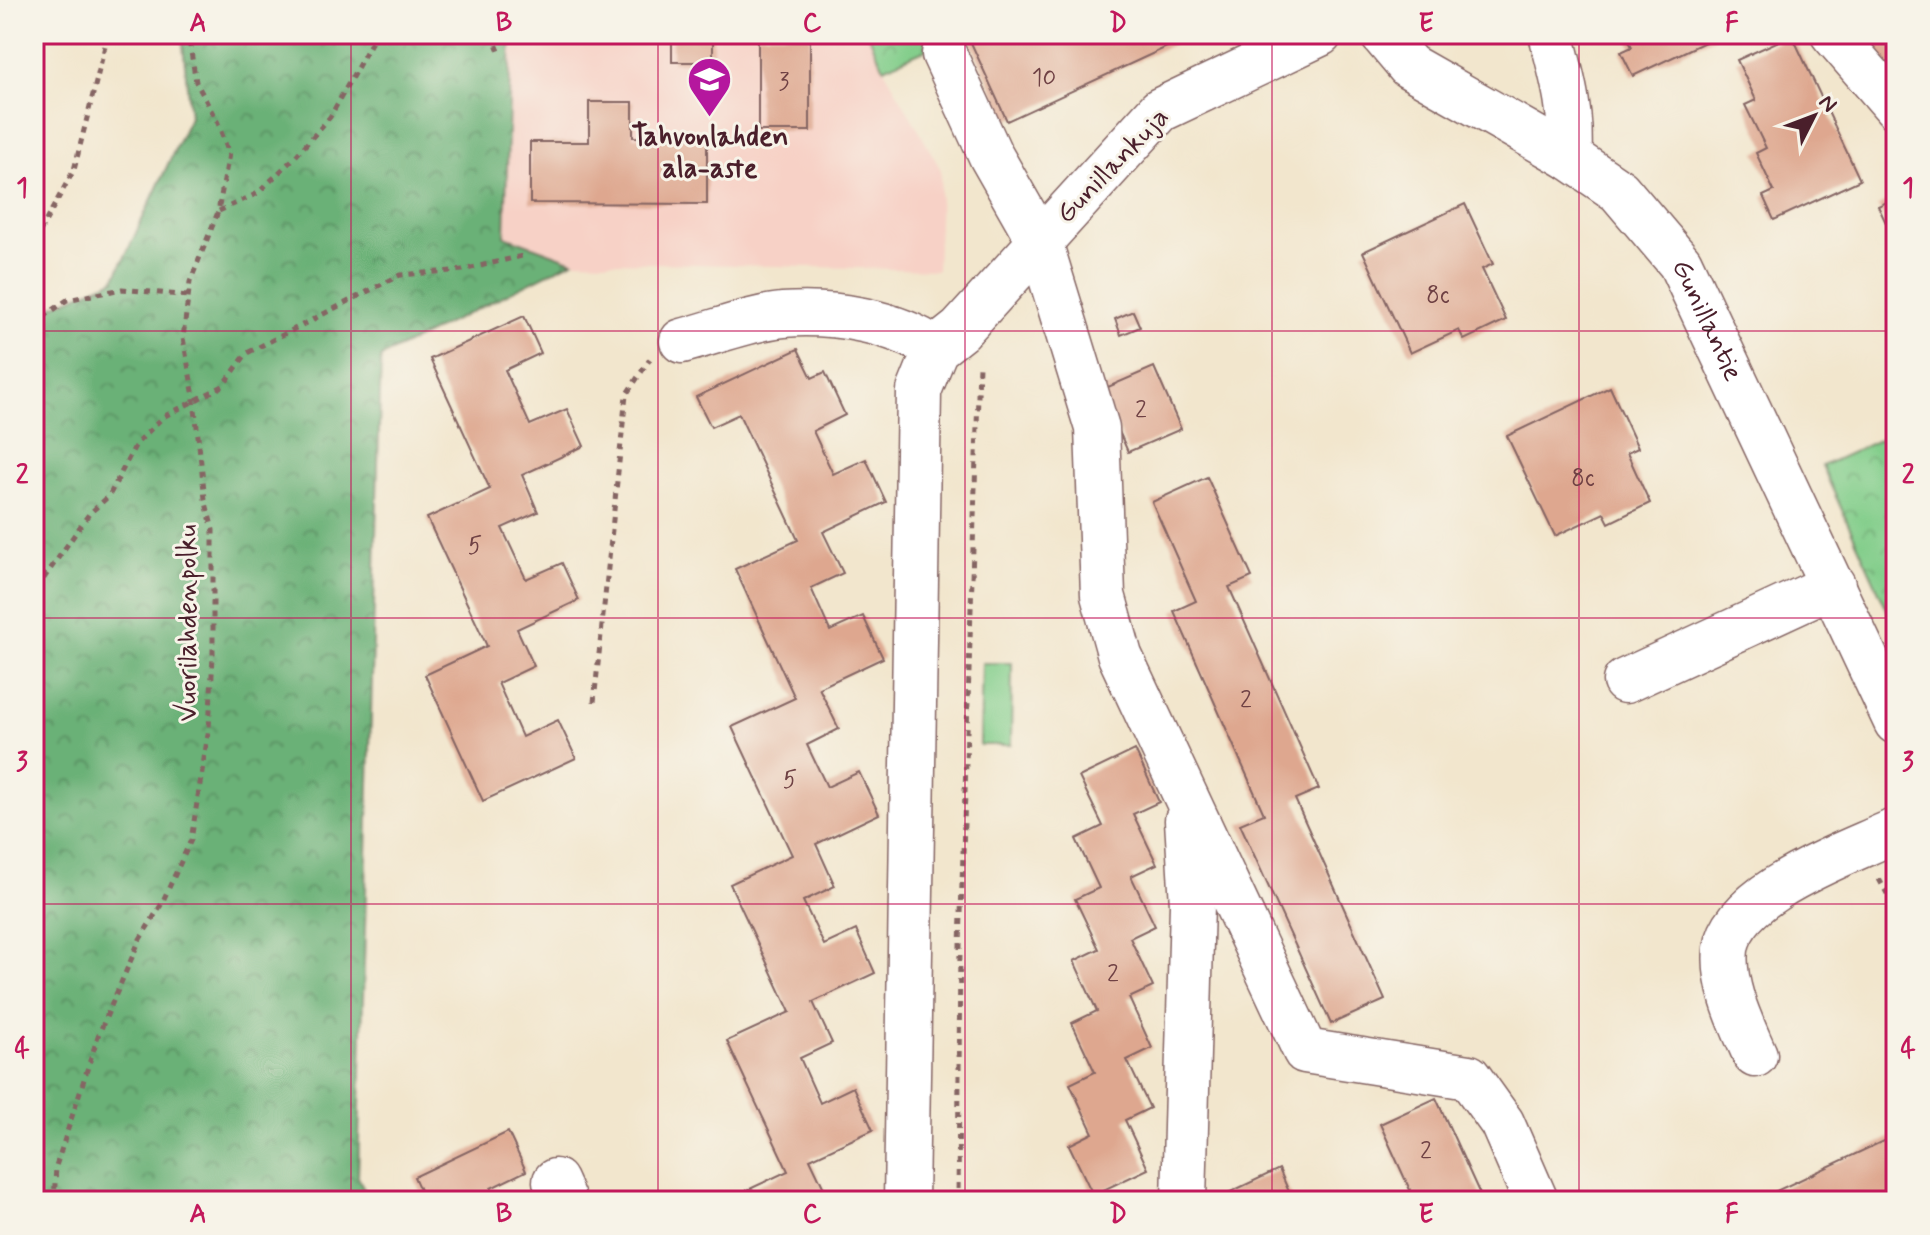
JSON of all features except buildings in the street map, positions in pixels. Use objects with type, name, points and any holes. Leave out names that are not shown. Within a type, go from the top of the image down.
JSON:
[{"type":"street","name":"Gunillankuja","points":[[936,349],[960,330],[1160,110],[1320,34]]},
{"type":"street","name":"Gunillantie","points":[[1382,34],[1409,66],[1569,157],[1619,191],[1680,263],[1896,722]]},
{"type":"street","points":[[1551,34],[1567,91],[1572,130],[1569,157]]},
{"type":"street","points":[[1833,34],[1896,107]]},
{"type":"street","points":[[944,54],[991,156],[1040,242],[1097,428],[1103,595],[1120,656],[1305,1051],[1469,1077],[1502,1123],[1536,1201]]},
{"type":"street","points":[[682,341],[781,315],[814,315],[911,332],[936,349],[919,391],[906,1201]]},
{"type":"street","points":[[1625,681],[1833,585]]},
{"type":"street","points":[[1184,1201],[1192,904],[1185,832],[1189,805]]},
{"type":"street","points":[[1755,1055],[1736,1013],[1727,976],[1726,950],[1732,928],[1752,905],[1776,888],[1896,830]]},
{"type":"path","points":[[34,242],[74,170],[108,34]]},
{"type":"path","name":"Vuorilahdenpolku","points":[[54,1201],[56,1166],[98,1036],[140,939],[161,905],[191,840],[209,728],[213,657],[213,530],[197,451],[194,401],[183,338],[188,296],[218,212],[229,154],[218,123],[196,82],[188,34]]},
{"type":"path","points":[[218,212],[258,193],[294,158],[330,117],[376,34]]},
{"type":"path","points":[[492,34],[499,51]]},
{"type":"path","points":[[34,585],[42,581],[89,514],[109,496],[136,444],[163,417],[223,386],[247,353],[400,275],[463,270],[522,256]]},
{"type":"path","points":[[34,324],[67,300],[122,289],[188,296]]},
{"type":"path","points":[[594,702],[626,395],[652,357],[682,341]]},
{"type":"path","points":[[958,1201],[960,945],[979,366]]},
{"type":"shaded area","name":"Tahvonlahden ala-aste","points":[[511,34],[960,34],[884,69],[941,170],[937,270],[573,261],[505,237]]},
{"type":"green space","points":[[182,34],[511,34],[505,236],[573,261],[381,357],[358,1177],[370,1201],[34,1201],[34,314],[114,280],[190,117]]},
{"type":"green space","points":[[868,34],[960,34],[884,68]]},
{"type":"green space","points":[[1896,432],[1896,629],[1822,466]]},
{"type":"green space","points":[[982,663],[1012,663],[1011,745],[980,745]]},
{"type":"place","name":"Tahvonlahden ala-aste","points":[[710,119]]}]
